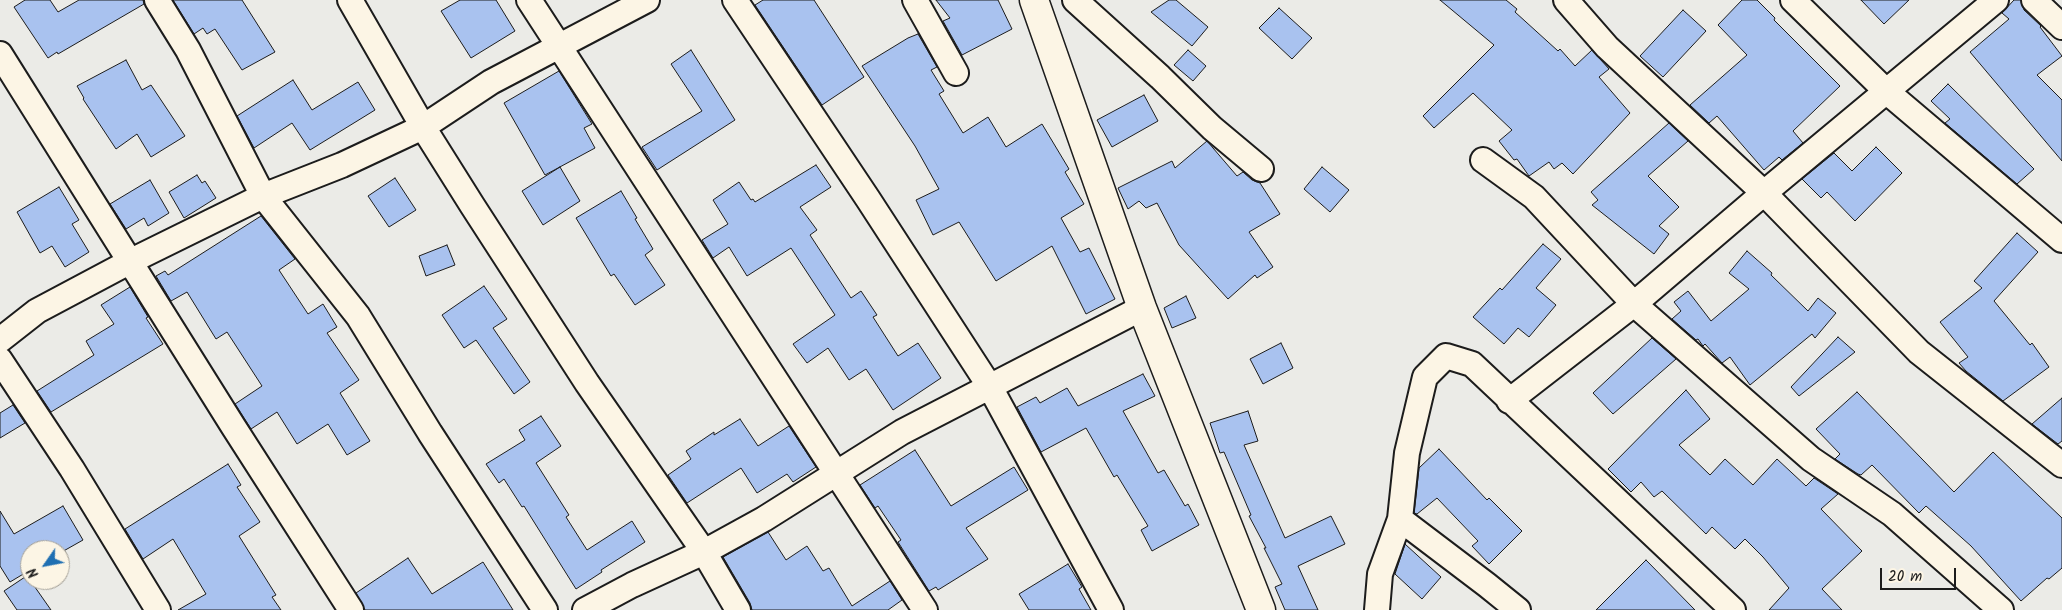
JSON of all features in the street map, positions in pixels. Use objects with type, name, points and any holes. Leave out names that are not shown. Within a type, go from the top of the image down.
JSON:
[{"type":"street","points":[[157,0],[188,50],[263,196],[358,316],[430,433],[545,610]]},
{"type":"street","points":[[350,0],[424,127],[587,383],[704,552],[738,610]]},
{"type":"street","points":[[529,0],[925,610]]},
{"type":"street","points":[[0,340],[37,311],[131,261],[263,196],[342,165],[424,127],[491,82],[647,0]]},
{"type":"street","points":[[735,0],[868,199],[990,387],[1111,610]]},
{"type":"street","points":[[915,0],[956,73]]},
{"type":"street","points":[[1034,0],[1142,308],[1261,610]]},
{"type":"street","points":[[1075,0],[1160,77],[1212,128],[1261,169]]},
{"type":"street","points":[[1566,0],[1607,48],[1764,193],[1919,352],[2062,465]]},
{"type":"street","points":[[1793,0],[1886,91],[2062,240]]},
{"type":"street","points":[[1509,401],[1634,304],[1996,0]]},
{"type":"street","points":[[2034,0],[2062,27]]},
{"type":"street","points":[[0,54],[131,261],[232,426],[351,610]]},
{"type":"street","points":[[1483,160],[1534,197],[1634,304],[1811,459],[1892,514],[2001,610]]},
{"type":"street","points":[[585,610],[632,585],[704,552],[764,519],[902,432],[1142,308]]},
{"type":"street","points":[[1377,610],[1380,574],[1400,519],[1407,453],[1425,377],[1446,356],[1472,364],[1509,401],[1733,610]]},
{"type":"street","points":[[0,360],[72,469],[158,610]]},
{"type":"street","points":[[1400,519],[1518,610]]},
{"type":"building","points":[[25,0],[50,0],[58,12],[79,0],[143,0],[144,4],[48,58],[14,7]]},
{"type":"building","points":[[173,0],[242,0],[275,52],[242,70],[215,29],[207,34],[203,28],[194,34]]},
{"type":"building","points":[[460,0],[496,0],[515,31],[471,58],[441,11]]},
{"type":"building","points":[[763,0],[814,0],[864,77],[822,105],[755,5]]},
{"type":"building","points":[[936,0],[998,0],[1012,29],[962,55],[943,21],[950,18]]},
{"type":"building","points":[[1169,0],[1176,0],[1208,27],[1192,46],[1151,12]]},
{"type":"building","points":[[1440,0],[1506,0],[1517,9],[1515,12],[1558,51],[1560,49],[1575,66],[1592,50],[1609,69],[1599,77],[1630,113],[1573,174],[1562,163],[1554,169],[1549,162],[1529,176],[1517,159],[1514,160],[1499,141],[1512,130],[1473,93],[1434,128],[1423,116],[1494,45]]},
{"type":"building","points":[[1742,0],[1757,0],[1775,18],[1774,20],[1840,86],[1793,131],[1803,143],[1782,160],[1779,157],[1764,170],[1717,116],[1709,123],[1690,105],[1747,55],[1718,25]]},
{"type":"building","points":[[1861,0],[1909,0],[1884,24]]},
{"type":"building","points":[[2014,0],[2021,0],[2024,10],[2041,26],[2062,56],[2037,75],[2062,100],[2062,161],[1970,52],[2009,19],[2002,13]]},
{"type":"building","points":[[1279,8],[1312,38],[1292,59],[1259,28]]},
{"type":"building","points":[[1683,10],[1706,31],[1663,77],[1640,56]]},
{"type":"building","points":[[918,34],[937,67],[931,70],[944,91],[939,94],[963,133],[988,117],[1006,147],[1042,124],[1069,169],[1065,172],[1084,204],[1061,218],[1080,252],[1089,248],[1115,299],[1086,314],[1052,246],[996,281],[959,222],[933,235],[916,200],[939,189],[915,146],[862,66]]},
{"type":"building","points":[[691,50],[735,120],[657,170],[642,147],[702,111],[671,64]]},
{"type":"building","points":[[1188,50],[1206,66],[1193,81],[1174,65]]},
{"type":"building","points":[[126,60],[142,90],[151,85],[185,136],[151,157],[137,134],[116,149],[83,99],[77,86]]},
{"type":"building","points":[[559,71],[592,124],[584,128],[595,148],[545,175],[504,103]]},
{"type":"building","points":[[293,80],[312,110],[358,82],[375,110],[310,150],[292,123],[254,148],[237,116]]},
{"type":"building","points":[[1948,84],[2034,169],[2017,184],[1945,123],[1950,119],[1931,101]]},
{"type":"building","points":[[1144,95],[1158,121],[1112,147],[1097,120]]},
{"type":"building","points":[[1669,123],[1688,141],[1648,176],[1679,207],[1659,226],[1669,234],[1654,254],[1592,205],[1598,200],[1591,192]]},
{"type":"building","points":[[1207,141],[1237,176],[1243,172],[1252,180],[1260,183],[1280,214],[1249,232],[1273,267],[1257,278],[1255,275],[1228,299],[1179,245],[1157,203],[1146,208],[1139,201],[1128,209],[1118,188],[1172,161],[1175,168]]},
{"type":"building","points":[[1876,147],[1902,173],[1855,221],[1827,192],[1821,198],[1802,179],[1834,153],[1852,171]]},
{"type":"building","points":[[816,165],[831,187],[800,207],[817,230],[810,235],[851,298],[861,291],[877,315],[873,317],[898,356],[918,343],[941,378],[893,410],[866,369],[849,380],[828,348],[807,363],[793,344],[835,315],[791,248],[747,276],[729,247],[713,258],[702,240],[728,224],[713,200],[739,182],[751,200],[753,199],[755,202]]},
{"type":"building","points":[[560,167],[580,201],[543,225],[522,191]]},
{"type":"building","points":[[1322,167],[1349,190],[1330,212],[1304,189]]},
{"type":"building","points":[[197,175],[202,183],[205,181],[216,198],[184,218],[169,192]]},
{"type":"building","points":[[395,178],[416,210],[389,227],[368,196]]},
{"type":"building","points":[[150,180],[169,213],[148,226],[144,218],[126,229],[110,204]]},
{"type":"building","points":[[59,187],[79,220],[72,224],[89,252],[65,267],[52,246],[40,253],[17,212]]},
{"type":"building","points":[[621,191],[653,249],[645,255],[665,285],[635,305],[614,274],[611,276],[576,218]]},
{"type":"building","points":[[261,216],[295,259],[279,270],[308,314],[323,304],[337,327],[327,333],[359,380],[340,393],[370,441],[347,455],[328,424],[297,444],[277,412],[251,429],[235,404],[262,386],[227,332],[216,339],[187,292],[171,301],[156,276],[165,271],[168,275]]},
{"type":"building","points":[[2017,233],[2038,252],[1994,301],[2030,345],[2032,343],[2049,367],[2003,401],[1959,363],[1968,357],[1940,322],[1982,288],[1974,281]]},
{"type":"building","points":[[1543,244],[1561,259],[1536,288],[1556,305],[1529,337],[1518,328],[1504,344],[1473,317],[1500,288],[1502,290]]},
{"type":"building","points":[[447,245],[455,265],[426,276],[419,256]]},
{"type":"building","points":[[1747,251],[1772,273],[1771,275],[1808,311],[1818,298],[1836,313],[1815,338],[1812,334],[1750,385],[1730,357],[1722,363],[1705,344],[1703,346],[1698,339],[1696,340],[1672,319],[1681,311],[1674,302],[1688,291],[1711,321],[1749,289],[1729,273]]},
{"type":"building","points":[[484,286],[507,319],[493,328],[530,382],[514,394],[476,340],[464,348],[442,315]]},
{"type":"building","points":[[130,287],[148,317],[146,318],[163,344],[51,412],[37,391],[94,355],[86,341],[114,324],[101,305]]},
{"type":"building","points":[[1186,296],[1196,318],[1172,328],[1164,308]]},
{"type":"building","points":[[1838,337],[1855,352],[1799,396],[1791,387]]},
{"type":"building","points":[[1652,338],[1676,359],[1613,414],[1593,393]]},
{"type":"building","points":[[1281,343],[1293,368],[1263,384],[1250,359]]},
{"type":"building","points":[[1143,374],[1155,396],[1123,411],[1158,473],[1164,470],[1185,506],[1188,504],[1199,525],[1152,551],[1141,530],[1148,526],[1117,475],[1114,477],[1086,428],[1041,452],[1017,407],[1036,397],[1040,403],[1067,388],[1078,406]]},
{"type":"building","points":[[1686,390],[1710,419],[1679,445],[1710,475],[1725,459],[1753,485],[1777,459],[1806,486],[1814,478],[1838,494],[1821,509],[1862,551],[1822,589],[1842,610],[1769,610],[1789,588],[1745,539],[1735,549],[1712,527],[1706,534],[1662,491],[1654,497],[1641,482],[1631,492],[1608,469]]},
{"type":"building","points":[[1857,392],[1954,492],[1993,452],[2062,518],[2062,568],[2049,579],[2047,578],[2021,601],[1971,546],[1926,506],[1919,513],[1872,465],[1861,475],[1835,459],[1840,454],[1816,429]]},
{"type":"building","points":[[2062,398],[2062,441],[2058,444],[2032,424]]},
{"type":"building","points":[[13,405],[25,423],[0,438],[0,413]]},
{"type":"building","points":[[1248,411],[1258,441],[1244,445],[1285,538],[1331,516],[1345,544],[1298,566],[1318,610],[1285,610],[1275,587],[1282,584],[1249,516],[1251,515],[1224,452],[1220,453],[1210,423]]},
{"type":"building","points":[[541,416],[561,446],[536,463],[569,515],[566,517],[587,550],[632,521],[645,542],[601,570],[602,572],[576,589],[524,506],[522,507],[504,479],[499,483],[486,464],[525,440],[519,430]]},
{"type":"building","points":[[740,419],[758,446],[789,426],[816,467],[793,482],[787,474],[757,493],[741,468],[687,503],[668,475],[691,459],[686,451],[714,432],[714,435]]},
{"type":"building","points":[[1439,449],[1487,500],[1489,498],[1522,531],[1489,564],[1472,546],[1478,541],[1437,498],[1417,514],[1414,513],[1419,468]]},
{"type":"building","points":[[915,450],[951,506],[1014,467],[1028,490],[966,528],[988,559],[938,590],[936,587],[929,591],[898,542],[901,540],[878,506],[875,508],[860,485]]},
{"type":"building","points":[[228,464],[241,485],[237,487],[260,522],[239,536],[276,595],[272,597],[281,610],[178,610],[206,594],[173,539],[143,559],[125,529]]},
{"type":"building","points":[[63,506],[83,540],[70,547],[70,540],[20,540],[20,576],[10,582],[0,566],[0,511],[14,534]]},
{"type":"building","points":[[768,532],[786,560],[807,546],[823,571],[829,568],[852,606],[890,581],[902,600],[888,610],[752,610],[750,603],[723,557]]},
{"type":"building","points":[[1405,544],[1441,577],[1422,599],[1395,574]]},
{"type":"building","points":[[408,558],[432,594],[483,562],[513,610],[365,610],[356,593]]},
{"type":"building","points":[[1646,560],[1695,610],[1596,610]]},
{"type":"building","points":[[1068,564],[1082,587],[1079,589],[1091,610],[1029,610],[1019,594]]},
{"type":"building","points":[[20,580],[20,590],[37,590],[51,610],[17,610],[4,591]]}]
